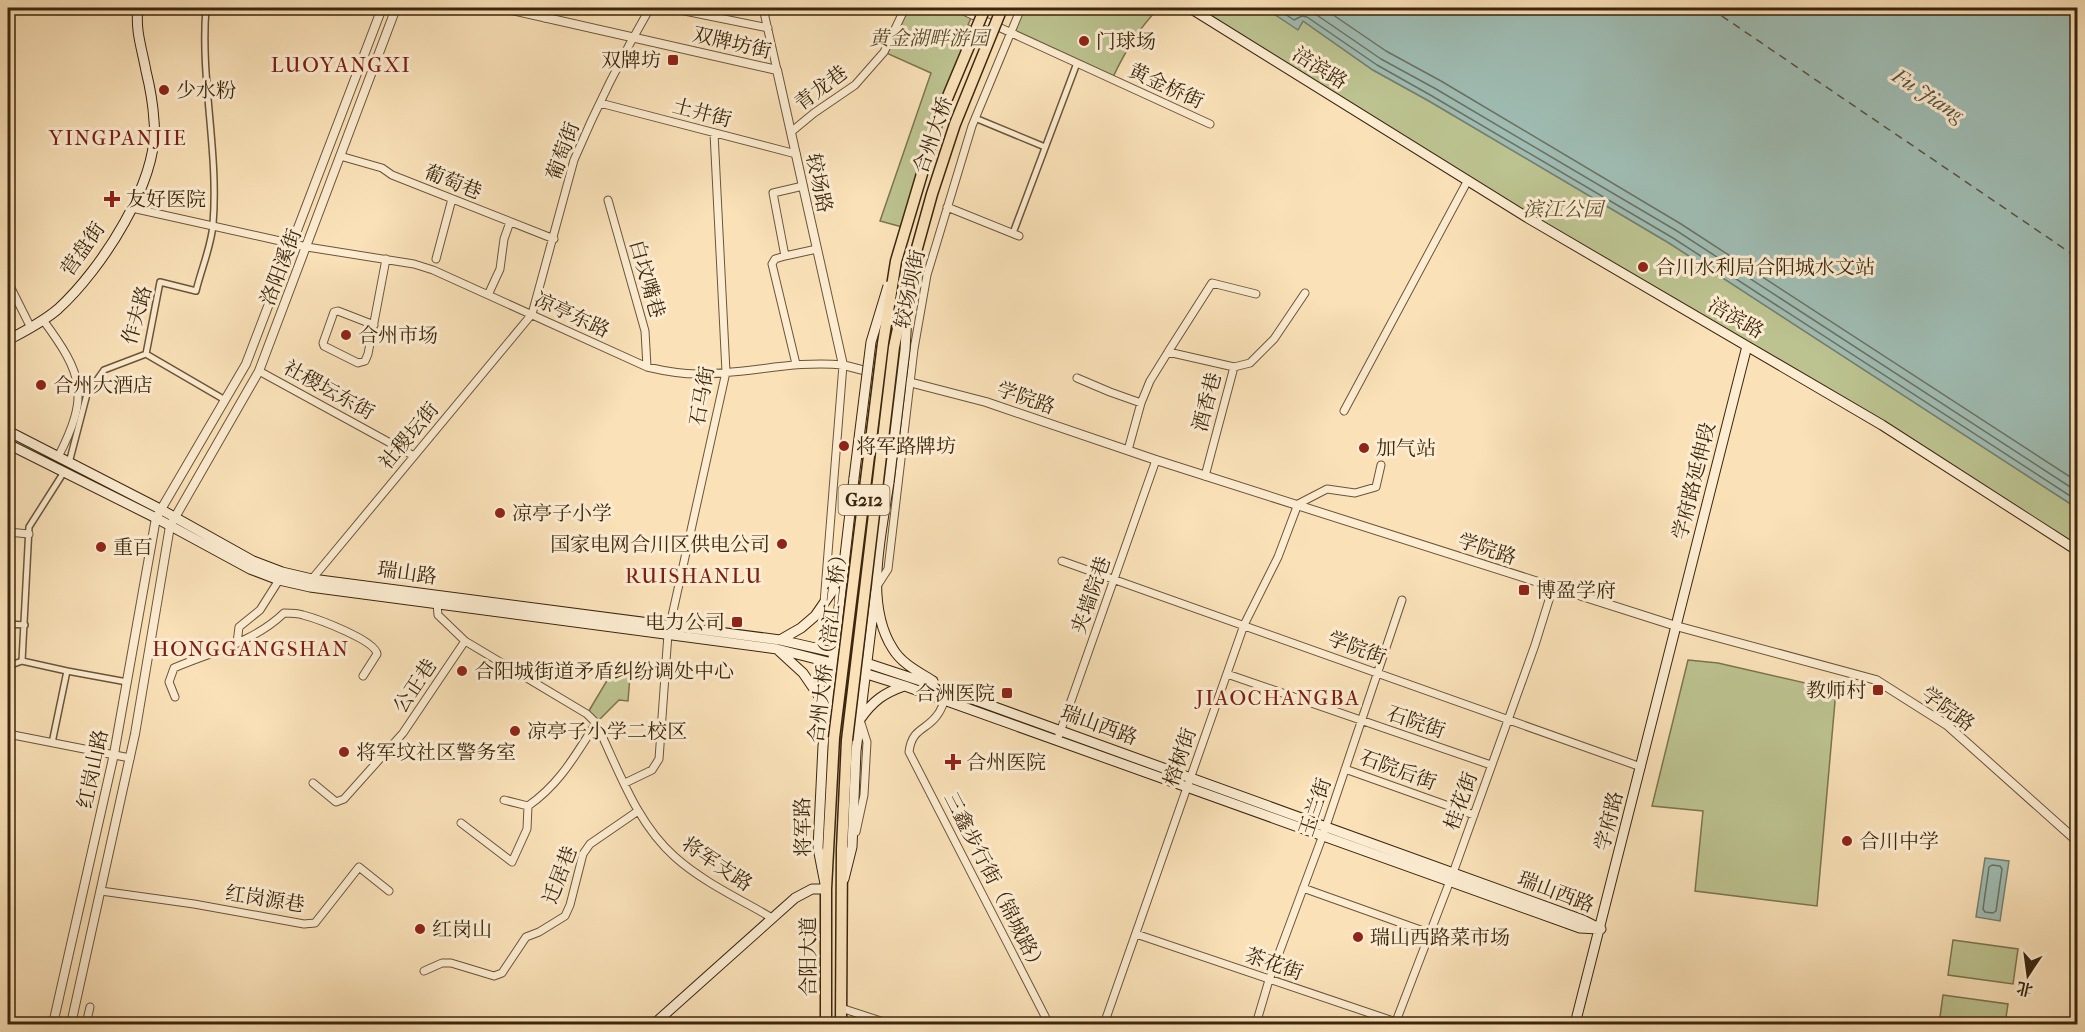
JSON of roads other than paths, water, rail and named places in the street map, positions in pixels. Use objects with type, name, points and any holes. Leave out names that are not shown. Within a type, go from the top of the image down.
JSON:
[{"type":"highway","name":"合州大桥","points":[[896,261],[938,120],[985,8]]},
{"type":"highway","name":"合州大桥","points":[[909,277],[954,124],[1002,8]]},
{"type":"highway","name":"合州大桥（涪江二桥）","points":[[826,889],[834,738],[883,343],[896,261]]},
{"type":"highway","name":"合州大桥（涪江二桥）","points":[[842,890],[847,740],[894,347],[909,277]]},
{"type":"highway","name":"合阳大道","points":[[826,889],[826,1024]]},
{"type":"highway","name":"合阳大道","points":[[842,890],[842,1024]]},
{"type":"main road","name":"营盘街","points":[[8,340],[43,320],[79,288],[100,262],[132,208],[148,165],[154,142],[155,122],[137,32],[138,8]]},
{"type":"main road","name":"涪滨路","points":[[1190,8],[1468,180],[1882,425],[2078,551]]},
{"type":"main road","name":"将军路","points":[[826,889],[818,848],[823,746],[833,652],[871,342],[896,261]]},
{"type":"main road","points":[[842,890],[852,847],[856,751],[905,350],[909,277]]},
{"type":"main road","name":"学府路延伸段","points":[[1676,626],[1747,346]]},
{"type":"main road","name":"瑞山路","points":[[8,431],[160,509],[253,561],[282,572],[312,579],[833,652]]},
{"type":"main road","name":"瑞山路","points":[[8,444],[156,518],[250,569],[279,580],[310,588],[437,604],[669,629]]},
{"type":"main road","points":[[827,708],[803,673],[779,645],[815,616],[842,579]]},
{"type":"main road","points":[[876,588],[884,630],[894,651],[908,665],[945,689]]},
{"type":"main road","name":"学府路","points":[[1575,1024],[1601,929],[1676,626]]},
{"type":"main road","name":"瑞山路","points":[[779,645],[832,663]]},
{"type":"main road","name":"瑞山西路","points":[[833,652],[945,689],[1059,736]]},
{"type":"main road","name":"瑞山西路","points":[[832,663],[1059,736],[1451,877],[1583,920],[1601,929]]},
{"type":"main road","points":[[860,720],[872,703],[889,691],[905,686]]},
{"type":"main road","points":[[654,1024],[795,898],[812,889],[826,889]]},
{"type":"street","name":"作夫路","points":[[69,463],[87,394],[104,370],[146,354],[160,282],[196,291],[213,226],[213,148],[204,36],[206,8]]},
{"type":"street","name":"洛阳溪街","points":[[156,518],[246,364],[382,8]]},
{"type":"street","name":"洛阳溪街","points":[[170,526],[260,371],[396,8]]},
{"type":"street","name":"双牌坊街","points":[[503,8],[777,70]]},
{"type":"street","points":[[545,18],[547,8]]},
{"type":"street","name":"葡萄街","points":[[532,314],[574,160],[633,37],[650,8]]},
{"type":"street","points":[[670,8],[768,28]]},
{"type":"street","name":"较场路","points":[[763,8],[843,365]]},
{"type":"street","name":"青龙巷","points":[[791,132],[814,113],[855,86],[884,52],[905,8]]},
{"type":"street","name":"黄金桥街","points":[[957,8],[1210,124]]},
{"type":"street","name":"较场坝街","points":[[876,588],[888,569],[910,382],[927,275],[975,118],[1021,8]]},
{"type":"street","points":[[947,207],[1016,235],[1045,147],[1077,63]]},
{"type":"street","name":"土井街","points":[[600,103],[796,154]]},
{"type":"street","points":[[975,118],[1045,147]]},
{"type":"street","name":"石马街","points":[[625,783],[652,770],[659,759],[669,629],[726,372],[714,133]]},
{"type":"street","name":"葡萄巷","points":[[340,156],[382,168],[392,176],[554,239]]},
{"type":"street","points":[[1344,411],[1468,180]]},
{"type":"street","points":[[785,256],[772,193],[803,186]]},
{"type":"street","points":[[436,259],[452,199]]},
{"type":"street","name":"白坟嘴巷","points":[[608,200],[645,331],[646,368]]},
{"type":"street","name":"凉亭东路","points":[[132,208],[307,247],[414,264],[433,270],[532,314],[646,368],[676,373],[726,372],[796,364],[843,365]]},
{"type":"street","points":[[488,295],[500,269],[504,239],[510,222]]},
{"type":"street","points":[[796,364],[772,264],[775,259],[817,249]]},
{"type":"street","points":[[374,325],[338,311],[334,312],[323,343],[324,346],[358,363],[363,363],[368,354],[374,325],[386,259]]},
{"type":"street","points":[[8,282],[31,328]]},
{"type":"street","points":[[1128,450],[1141,403],[1150,381],[1212,283],[1256,294]]},
{"type":"street","points":[[1234,367],[1250,363],[1274,339],[1305,292]]},
{"type":"street","name":"社稷坛街","points":[[312,579],[532,314]]},
{"type":"street","points":[[43,320],[67,354],[77,385],[76,414],[58,457]]},
{"type":"street","name":"酒香巷","points":[[1168,352],[1234,367],[1205,476]]},
{"type":"street","points":[[146,354],[225,400]]},
{"type":"street","points":[[824,603],[843,365]]},
{"type":"street","name":"学院路","points":[[843,365],[986,402],[1205,476],[1676,626],[1876,680],[1947,725],[2078,842]]},
{"type":"street","name":"社稷坛东街","points":[[260,371],[414,456]]},
{"type":"street","points":[[1077,378],[1141,403]]},
{"type":"street","name":"夹墙院巷","points":[[1059,736],[1156,460]]},
{"type":"street","points":[[1298,504],[1327,489],[1355,494],[1376,487],[1381,465]]},
{"type":"street","points":[[22,661],[29,527],[64,472]]},
{"type":"street","name":"榕树街","points":[[1104,1024],[1244,625],[1278,557],[1298,504]]},
{"type":"street","name":"红岗山路","points":[[53,1024],[114,754],[156,518]]},
{"type":"street","name":"红岗山路","points":[[71,1024],[130,758],[170,526]]},
{"type":"street","points":[[8,532],[29,534]]},
{"type":"street","name":"学院街","points":[[1062,561],[1641,767]]},
{"type":"street","points":[[237,643],[239,627],[261,610],[279,580]]},
{"type":"street","name":"桂花街","points":[[1397,1024],[1535,645],[1553,587]]},
{"type":"street","name":"玉兰街","points":[[1256,1024],[1269,980],[1324,831],[1402,600]]},
{"type":"street","name":"将军支路","points":[[437,604],[438,615],[465,641],[587,714],[596,723],[638,811],[676,859],[772,918]]},
{"type":"street","points":[[176,697],[169,682],[174,668],[270,627],[284,613],[301,614],[365,641],[376,649],[377,654],[363,676]]},
{"type":"street","points":[[8,624],[25,625]]},
{"type":"street","name":"公正巷","points":[[313,783],[336,802],[344,799],[403,733],[465,641]]},
{"type":"street","points":[[8,666],[22,661],[127,682]]},
{"type":"street","points":[[52,742],[67,671]]},
{"type":"street","name":"石院街","points":[[1227,674],[1491,765]]},
{"type":"street","name":"三鑫步行街（锦城路）","points":[[945,700],[938,715],[916,732],[910,741],[909,752],[1049,1024]]},
{"type":"street","points":[[504,800],[528,806],[545,794],[558,781],[596,723]]},
{"type":"street","points":[[8,734],[130,758]]},
{"type":"street","name":"石院后街","points":[[1345,769],[1474,814]]},
{"type":"street","points":[[461,823],[512,862],[527,829],[528,806]]},
{"type":"street","name":"迁居巷","points":[[424,970],[442,963],[451,963],[494,976],[501,973],[526,937],[565,916],[583,854],[590,844],[638,811]]},
{"type":"street","name":"红岗源巷","points":[[101,891],[194,904],[304,924],[315,923],[359,867],[389,891]]},
{"type":"street","points":[[1303,888],[1429,933]]},
{"type":"street","name":"茶花街","points":[[1136,934],[1397,1024]]},
{"type":"street","points":[[86,1024],[90,1007]]},
{"type":"street","points":[[841,1008],[890,1024]]},
{"type":"water","name":"Fu Jiang","points":[[1265,8],[2077,8],[2077,508],[1669,243],[1373,70],[1303,21],[1298,30]]},
{"type":"water","points":[[1985,858],[2009,861],[2000,921],[1976,917]]},
{"type":"place","name":"门球场","points":[[1084,41]]},
{"type":"place","name":"双牌坊","points":[[673,60]]},
{"type":"place","name":"少水粉","points":[[164,90]]},
{"type":"place","name":"友好医院","points":[[112,199]]},
{"type":"place","name":"合川水利局合阳城水文站","points":[[1643,267]]},
{"type":"place","name":"合州市场","points":[[346,335]]},
{"type":"place","name":"合州大酒店","points":[[41,385]]},
{"type":"place","name":"将军路牌坊","points":[[844,446]]},
{"type":"place","name":"加气站","points":[[1364,448]]},
{"type":"place","name":"凉亭子小学","points":[[500,513]]},
{"type":"place","name":"国家电网合川区供电公司","points":[[782,544]]},
{"type":"place","name":"重百","points":[[101,547]]},
{"type":"place","name":"博盈学府","points":[[1524,590]]},
{"type":"place","name":"电力公司","points":[[737,622]]},
{"type":"place","name":"合阳城街道矛盾纠纷调处中心","points":[[462,671]]},
{"type":"place","name":"教师村","points":[[1878,690]]},
{"type":"place","name":"合洲医院","points":[[1007,693]]},
{"type":"place","name":"凉亭子小学二校区","points":[[515,731]]},
{"type":"place","name":"将军坟社区警务室","points":[[344,752]]},
{"type":"place","name":"合州医院","points":[[953,762]]},
{"type":"place","name":"合川中学","points":[[1847,841]]},
{"type":"place","name":"红岗山","points":[[420,929]]},
{"type":"place","name":"瑞山西路菜市场","points":[[1358,937]]},
{"type":"district","name":"LUOYANGXI","points":[[341,65]]},
{"type":"district","name":"YINGPANJIE","points":[[118,138]]},
{"type":"district","name":"RUISHANLU","points":[[694,576]]},
{"type":"district","name":"HONGGANGSHAN","points":[[251,649]]},
{"type":"district","name":"JIAOCHANGBA","points":[[1278,698]]},
{"type":"park label","name":"黄金湖畔游园","points":[[929,38]]},
{"type":"park label","name":"滨江公园","points":[[1563,209]]}]
